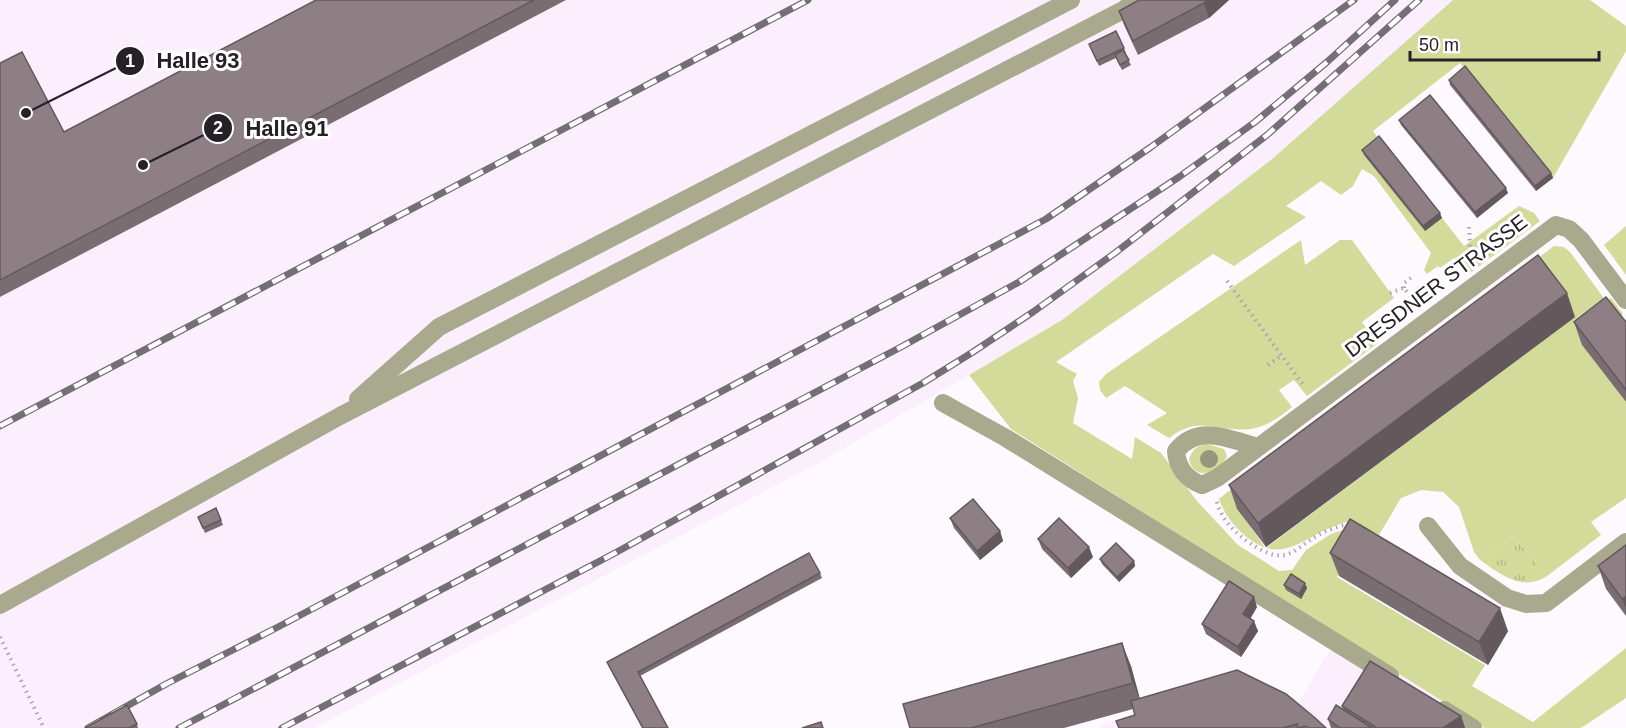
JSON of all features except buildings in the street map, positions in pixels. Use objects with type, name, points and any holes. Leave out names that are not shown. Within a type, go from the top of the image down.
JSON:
[{"type":"street","points":[[340,416],[439,327],[1071,0]]},
{"type":"street","points":[[0,604],[340,416],[1125,9],[1135,0]]},
{"type":"street","name":"DRESDNER STRASSE","points":[[1212,481],[1556,225],[1587,234],[1626,300]]},
{"type":"street","points":[[943,403],[1006,438],[1408,688]]},
{"type":"street","points":[[1212,481],[1202,485],[1185,474],[1177,462],[1176,451],[1184,441],[1194,435],[1210,435],[1258,447]]},
{"type":"street","points":[[1428,526],[1460,566],[1507,598],[1526,604],[1546,603],[1626,542]]},
{"type":"street","points":[[1428,700],[1473,728]]},
{"type":"path","points":[[1469,227],[1473,287]]},
{"type":"path","points":[[1411,278],[1404,283],[1404,288],[1428,321]]},
{"type":"path","points":[[1227,281],[1316,404]]},
{"type":"path","points":[[1390,293],[1404,288]]},
{"type":"path","points":[[1268,365],[1282,356]]},
{"type":"path","points":[[1212,481],[1219,511],[1227,523],[1264,553],[1279,557],[1291,554],[1328,530],[1347,524],[1354,526]]},
{"type":"path","points":[[0,637],[44,728]]},
{"type":"shaded area","points":[[0,0],[1453,0],[1271,160],[1062,320],[819,463],[314,728],[0,728]]},
{"type":"shaded area","points":[[1338,635],[1485,728],[1102,728],[1101,725],[1244,688],[1293,712]]},
{"type":"green space","points":[[1453,0],[1590,0],[1626,26],[1626,51],[1553,178],[1460,63],[1373,131],[1381,142],[1425,231],[1442,218],[1464,246],[1519,206],[1534,213],[1540,221],[1466,276],[1454,258],[1427,274],[1424,270],[1431,253],[1374,176],[1362,169],[1353,186],[1341,195],[1321,181],[1286,206],[1306,217],[1234,266],[1213,254],[1056,362],[1077,374],[1073,381],[1078,398],[1073,423],[1132,459],[1135,437],[1161,453],[1197,501],[1238,545],[1279,571],[1292,570],[1306,550],[1331,534],[1346,529],[1363,533],[1337,577],[1485,665],[1472,686],[1533,722],[1626,648],[1626,698],[1581,728],[1485,728],[1011,429],[969,375],[1062,320],[1271,160]]},
{"type":"green space","points":[[1626,226],[1626,275],[1604,245]]},
{"type":"green space","points":[[1301,240],[1305,265],[1340,240],[1352,240],[1394,298],[1362,322],[1378,343],[1307,396],[1294,380],[1279,390],[1292,407],[1272,421],[1256,428],[1238,430],[1209,426],[1191,427],[1169,438],[1147,425],[1167,413],[1125,386],[1106,398],[1100,390],[1099,382],[1106,374]]},
{"type":"green space","points":[[1554,246],[1564,247],[1570,252],[1606,301],[1611,298],[1623,314],[1582,345],[1626,402],[1626,498],[1591,522],[1601,535],[1547,576],[1514,536],[1480,560],[1474,552],[1459,507],[1443,492],[1421,490],[1401,498],[1379,535],[1360,525],[1346,522],[1285,549],[1266,548],[1575,316],[1238,509],[1265,548],[1250,540],[1237,528],[1226,514],[1219,499]]},
{"type":"green space","points":[[1207,444],[1224,449],[1227,456],[1219,467],[1201,473],[1196,471],[1189,459],[1195,448]]},
{"type":"green space","points":[[1514,536],[1547,576],[1538,581],[1512,580],[1480,560]]},
{"type":"railway","points":[[0,426],[808,0]]},
{"type":"railway","points":[[88,728],[166,684],[278,627],[1046,219],[1151,147],[1354,0]]},
{"type":"railway","points":[[179,728],[901,347],[1019,282],[1179,177],[1255,122],[1327,62],[1395,0]]},
{"type":"railway","points":[[282,728],[615,553],[923,383],[973,352],[1115,253],[1267,135],[1419,0]]},
{"type":"place","name":"Halle 93","points":[[26,113]]},
{"type":"place","name":"Halle 91","points":[[143,165]]}]
